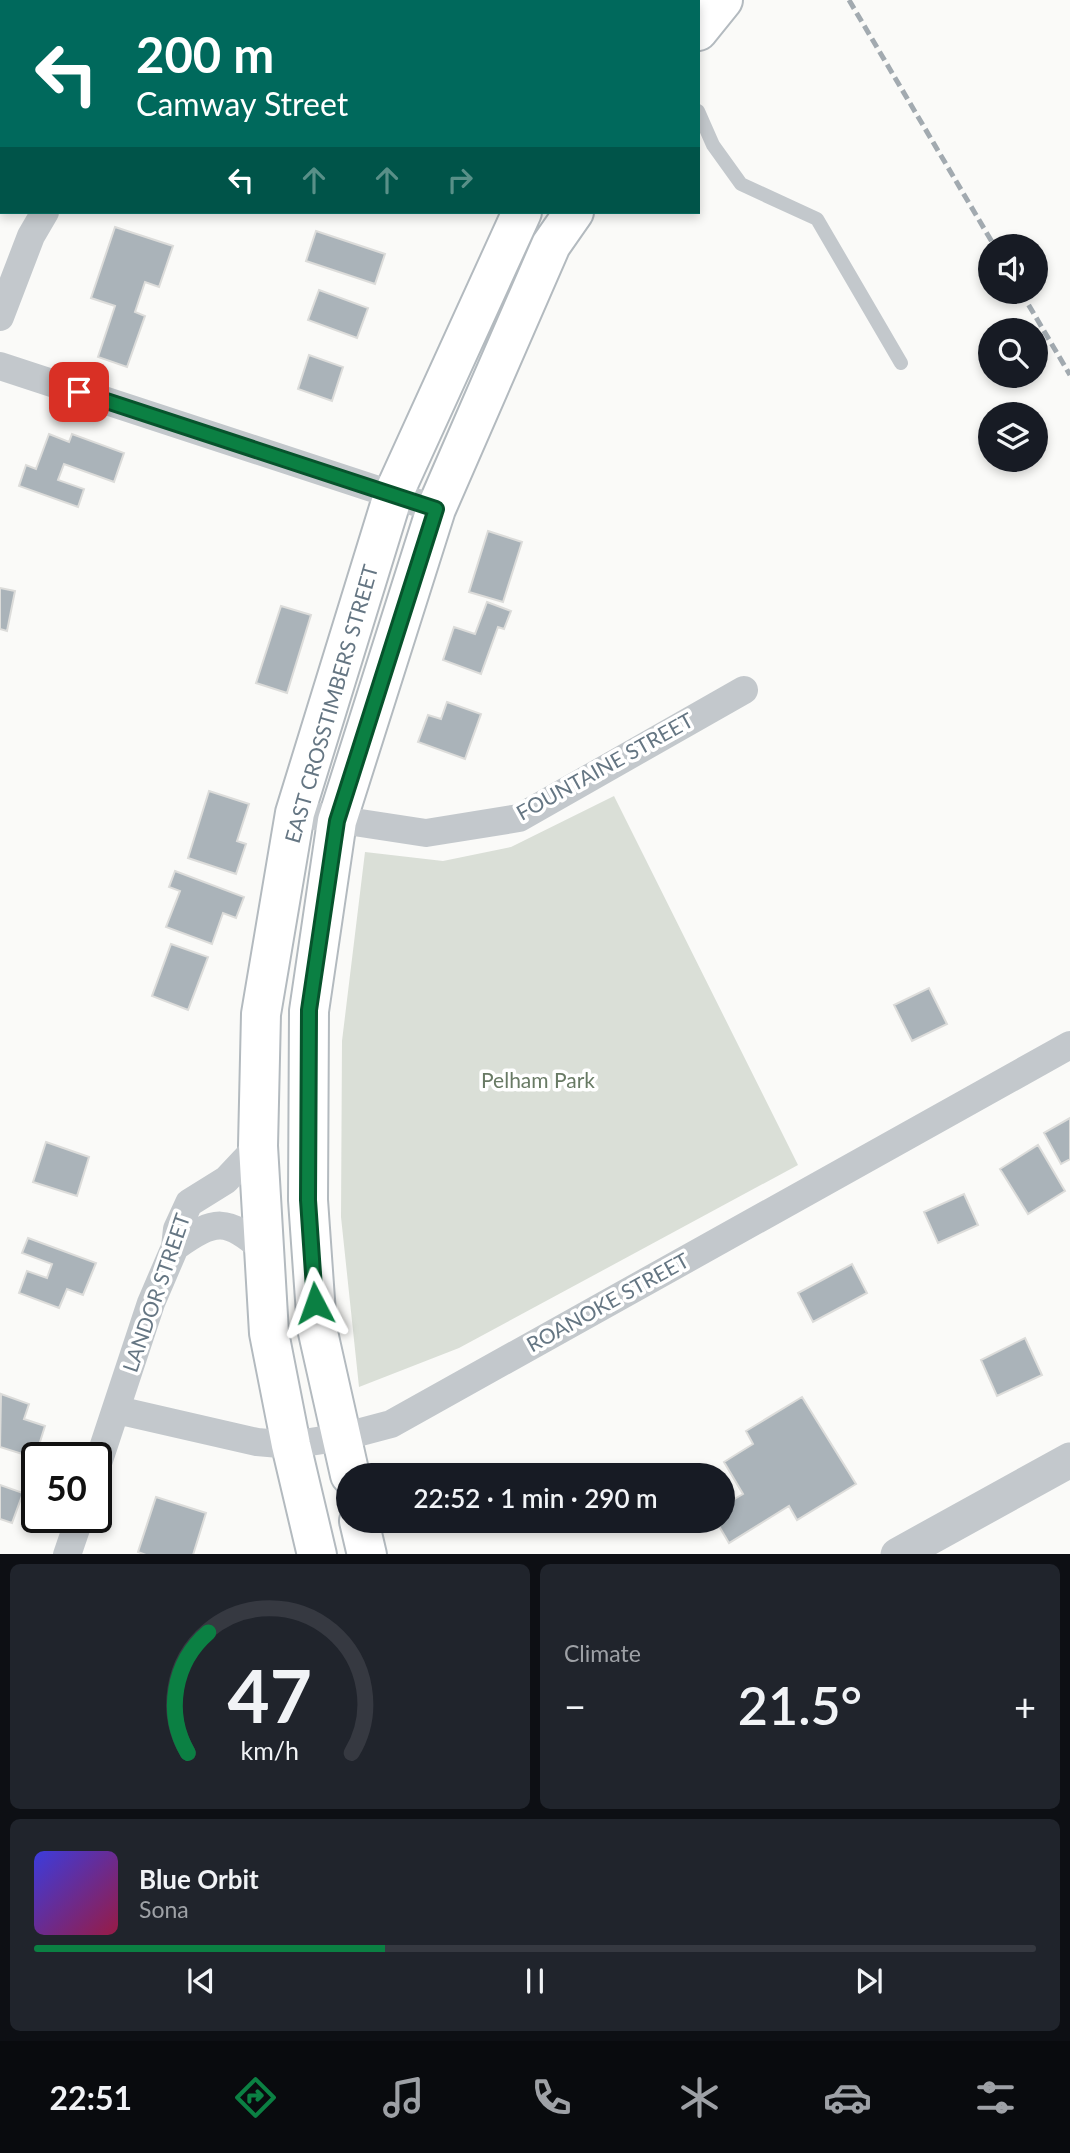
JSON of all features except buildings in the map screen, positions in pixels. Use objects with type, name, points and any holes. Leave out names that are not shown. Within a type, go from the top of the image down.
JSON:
[{"type":"main road","points":[[700,29],[723,0]]},
{"type":"main road","name":"EAST CROSSTIMBERS STREET","points":[[317,1554],[291,1445],[269,1333],[258,1146],[261,1014],[295,813],[393,495],[521,214]]},
{"type":"main road","name":"EAST CROSSTIMBERS STREET","points":[[347,1463],[317,1328],[308,1200],[309,1010],[337,821],[436,509],[551,246],[573,214]]},
{"type":"main road","points":[[362,1533],[367,1554]]},
{"type":"street","points":[[0,317],[31,236],[44,214]]},
{"type":"street","points":[[0,366],[436,509]]},
{"type":"street","name":"FOUNTAINE STREET","points":[[295,813],[426,833],[519,818],[744,690]]},
{"type":"street","name":"ROANOKE STREET","points":[[117,1410],[257,1442],[291,1445],[342,1437],[391,1424],[1070,1045]]},
{"type":"street","name":"LANDOR STREET","points":[[106,1442],[151,1303],[175,1247],[177,1229],[189,1203],[226,1180],[258,1146]]},
{"type":"street","points":[[175,1247],[201,1228],[223,1225],[239,1230],[264,1250]]},
{"type":"street","points":[[900,1554],[1070,1460]]},
{"type":"street","points":[[67,1554],[75,1533]]},
{"type":"lane","points":[[700,116],[713,145],[741,184],[817,219],[901,363]]},
{"type":"green space","name":"Pelham Park","points":[[614,796],[798,1165],[459,1348],[359,1387],[341,1217],[342,1041],[365,852],[443,861],[511,847]]},
{"type":"railway","points":[[849,0],[987,234]]},
{"type":"railway","points":[[1028,304],[1070,375]]},
{"type":"route","points":[[79,392],[436,509],[337,821],[309,1010],[308,1200],[315,1303]]}]
